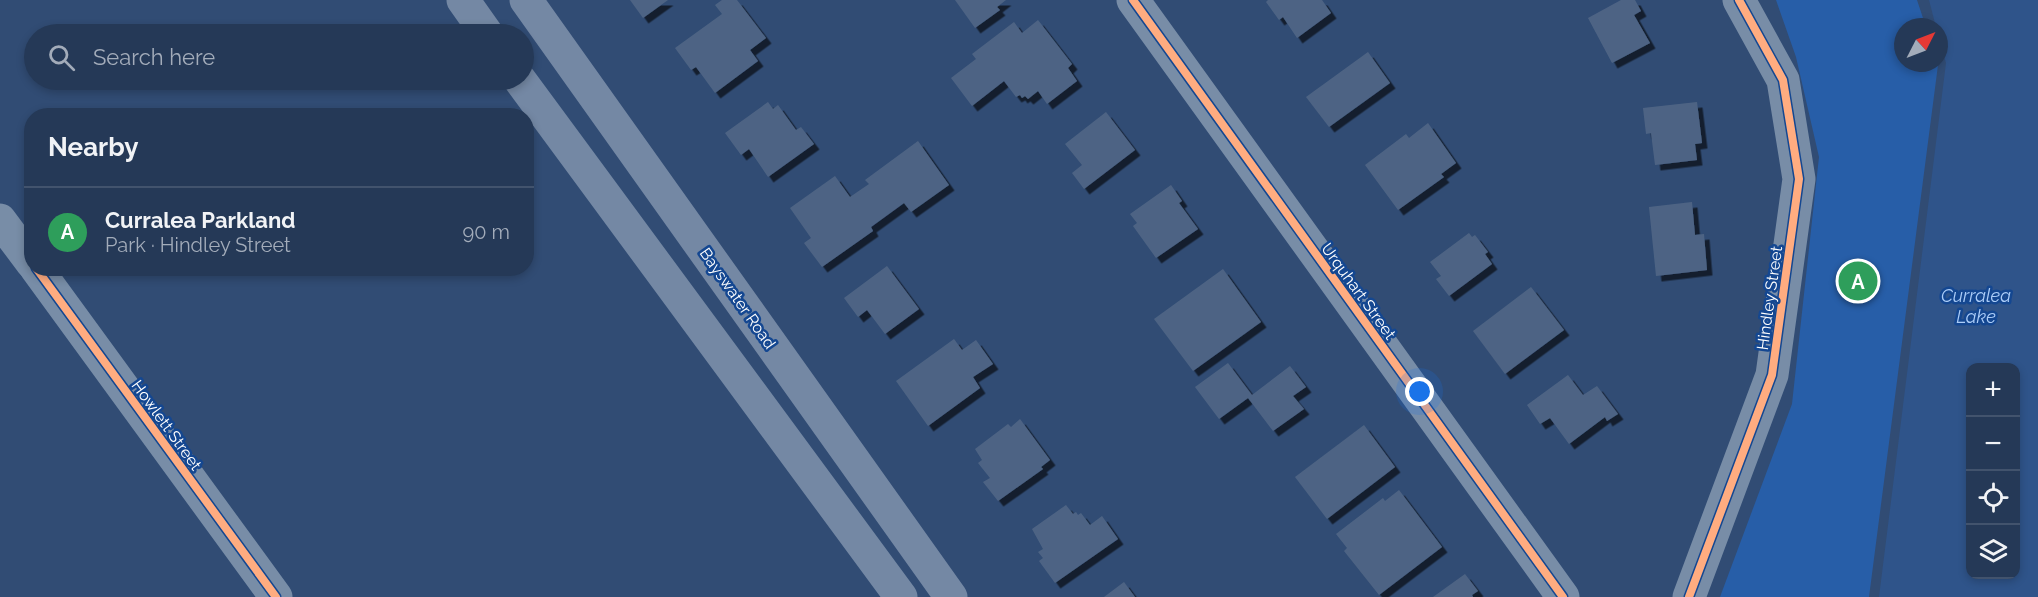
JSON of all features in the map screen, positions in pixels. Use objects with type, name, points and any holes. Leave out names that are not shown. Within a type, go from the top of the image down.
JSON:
[{"type":"main road","points":[[463,0],[480,24]]},
{"type":"main road","name":"Bayswater Road","points":[[526,0],[951,597]]},
{"type":"main road","points":[[527,90],[901,597]]},
{"type":"street","name":"Urquhart Street","points":[[1133,0],[1563,597]]},
{"type":"street","name":"Hindley Street","points":[[1689,597],[1772,375],[1799,179],[1783,80],[1740,0]]},
{"type":"street","points":[[0,220],[24,252]]},
{"type":"street","name":"Howlett Street","points":[[42,276],[276,597]]},
{"type":"shaded area","points":[[1776,0],[1917,0],[1923,18],[1894,18],[1894,72],[1937,72],[1869,597],[1720,597],[1792,404],[1819,157],[1796,57]]},
{"type":"water","name":"Curralea Lake","points":[[1929,0],[2038,0],[2038,597],[1879,597],[1945,72],[1948,72],[1948,18],[1934,18]]},
{"type":"building","points":[[630,0],[668,0],[643,18]]},
{"type":"building","points":[[722,0],[737,0],[766,38],[750,50],[758,61],[715,93],[696,67],[691,70],[675,48],[722,14],[715,5]]},
{"type":"building","points":[[955,0],[1006,0],[997,7],[1000,10],[975,28]]},
{"type":"building","points":[[1268,0],[1322,0],[1331,13],[1297,38],[1283,17],[1279,20],[1266,2]]},
{"type":"building","points":[[1621,0],[1635,0],[1641,11],[1634,15],[1650,43],[1612,63],[1588,18]]},
{"type":"building","points":[[1038,20],[1072,64],[1068,68],[1077,81],[1047,104],[1038,91],[1028,99],[1020,95],[1016,97],[1004,81],[972,106],[951,78],[976,59],[972,54],[1014,22],[1022,33]]},
{"type":"building","points":[[1368,52],[1390,83],[1329,127],[1306,97]]},
{"type":"building","points":[[768,102],[773,109],[778,105],[796,130],[801,127],[814,144],[768,177],[749,149],[741,155],[725,133]]},
{"type":"building","points":[[1697,102],[1702,143],[1695,144],[1697,160],[1655,165],[1651,133],[1646,134],[1643,108]]},
{"type":"building","points":[[1106,112],[1135,150],[1084,189],[1072,173],[1082,165],[1065,144]]},
{"type":"building","points":[[1428,123],[1456,163],[1441,174],[1444,177],[1398,210],[1365,165],[1406,134],[1409,138]]},
{"type":"building","points":[[918,141],[949,185],[911,212],[904,203],[871,227],[873,231],[822,267],[804,243],[811,238],[790,208],[835,176],[850,197],[869,184],[865,180]]},
{"type":"building","points":[[1171,185],[1182,201],[1179,203],[1198,229],[1156,258],[1133,226],[1137,223],[1130,214]]},
{"type":"building","points":[[1692,202],[1695,235],[1704,234],[1707,270],[1656,276],[1649,207]]},
{"type":"building","points":[[1469,233],[1472,237],[1475,235],[1488,252],[1485,254],[1492,264],[1449,296],[1436,279],[1441,276],[1430,262]]},
{"type":"building","points":[[887,266],[919,309],[885,334],[867,310],[858,317],[844,298]]},
{"type":"building","points":[[1223,269],[1261,322],[1193,371],[1154,319]]},
{"type":"building","points":[[1531,287],[1564,330],[1505,374],[1473,331]]},
{"type":"building","points":[[954,339],[962,350],[976,340],[993,364],[973,377],[980,388],[928,426],[896,381]]},
{"type":"building","points":[[1228,363],[1252,395],[1290,366],[1306,387],[1293,396],[1304,409],[1273,431],[1248,398],[1219,419],[1195,387]]},
{"type":"building","points":[[1568,375],[1583,395],[1597,386],[1618,414],[1607,421],[1605,417],[1569,444],[1550,418],[1540,424],[1527,405]]},
{"type":"building","points":[[1020,419],[1050,460],[1041,467],[1043,469],[998,501],[983,482],[990,478],[978,463],[982,460],[975,449],[1008,424],[1011,427]]},
{"type":"building","points":[[1364,425],[1395,467],[1327,519],[1295,477]]},
{"type":"building","points":[[1399,490],[1442,547],[1379,595],[1344,551],[1347,548],[1336,534],[1383,498],[1385,501]]},
{"type":"building","points":[[1066,505],[1073,514],[1081,513],[1090,525],[1102,516],[1118,539],[1055,583],[1039,561],[1043,558],[1038,552],[1043,549],[1032,529]]},
{"type":"building","points":[[1465,574],[1478,591],[1472,595],[1473,597],[1433,597]]},
{"type":"building","points":[[1124,582],[1135,597],[1104,597]]},
{"type":"cycle path","points":[[1133,0],[1563,597]]},
{"type":"cycle path","points":[[1689,597],[1772,375],[1799,179],[1783,80],[1739,0]]},
{"type":"cycle path","points":[[42,276],[276,597]]},
{"type":"place","name":"Curralea Parkland","points":[[1858,281]]}]
